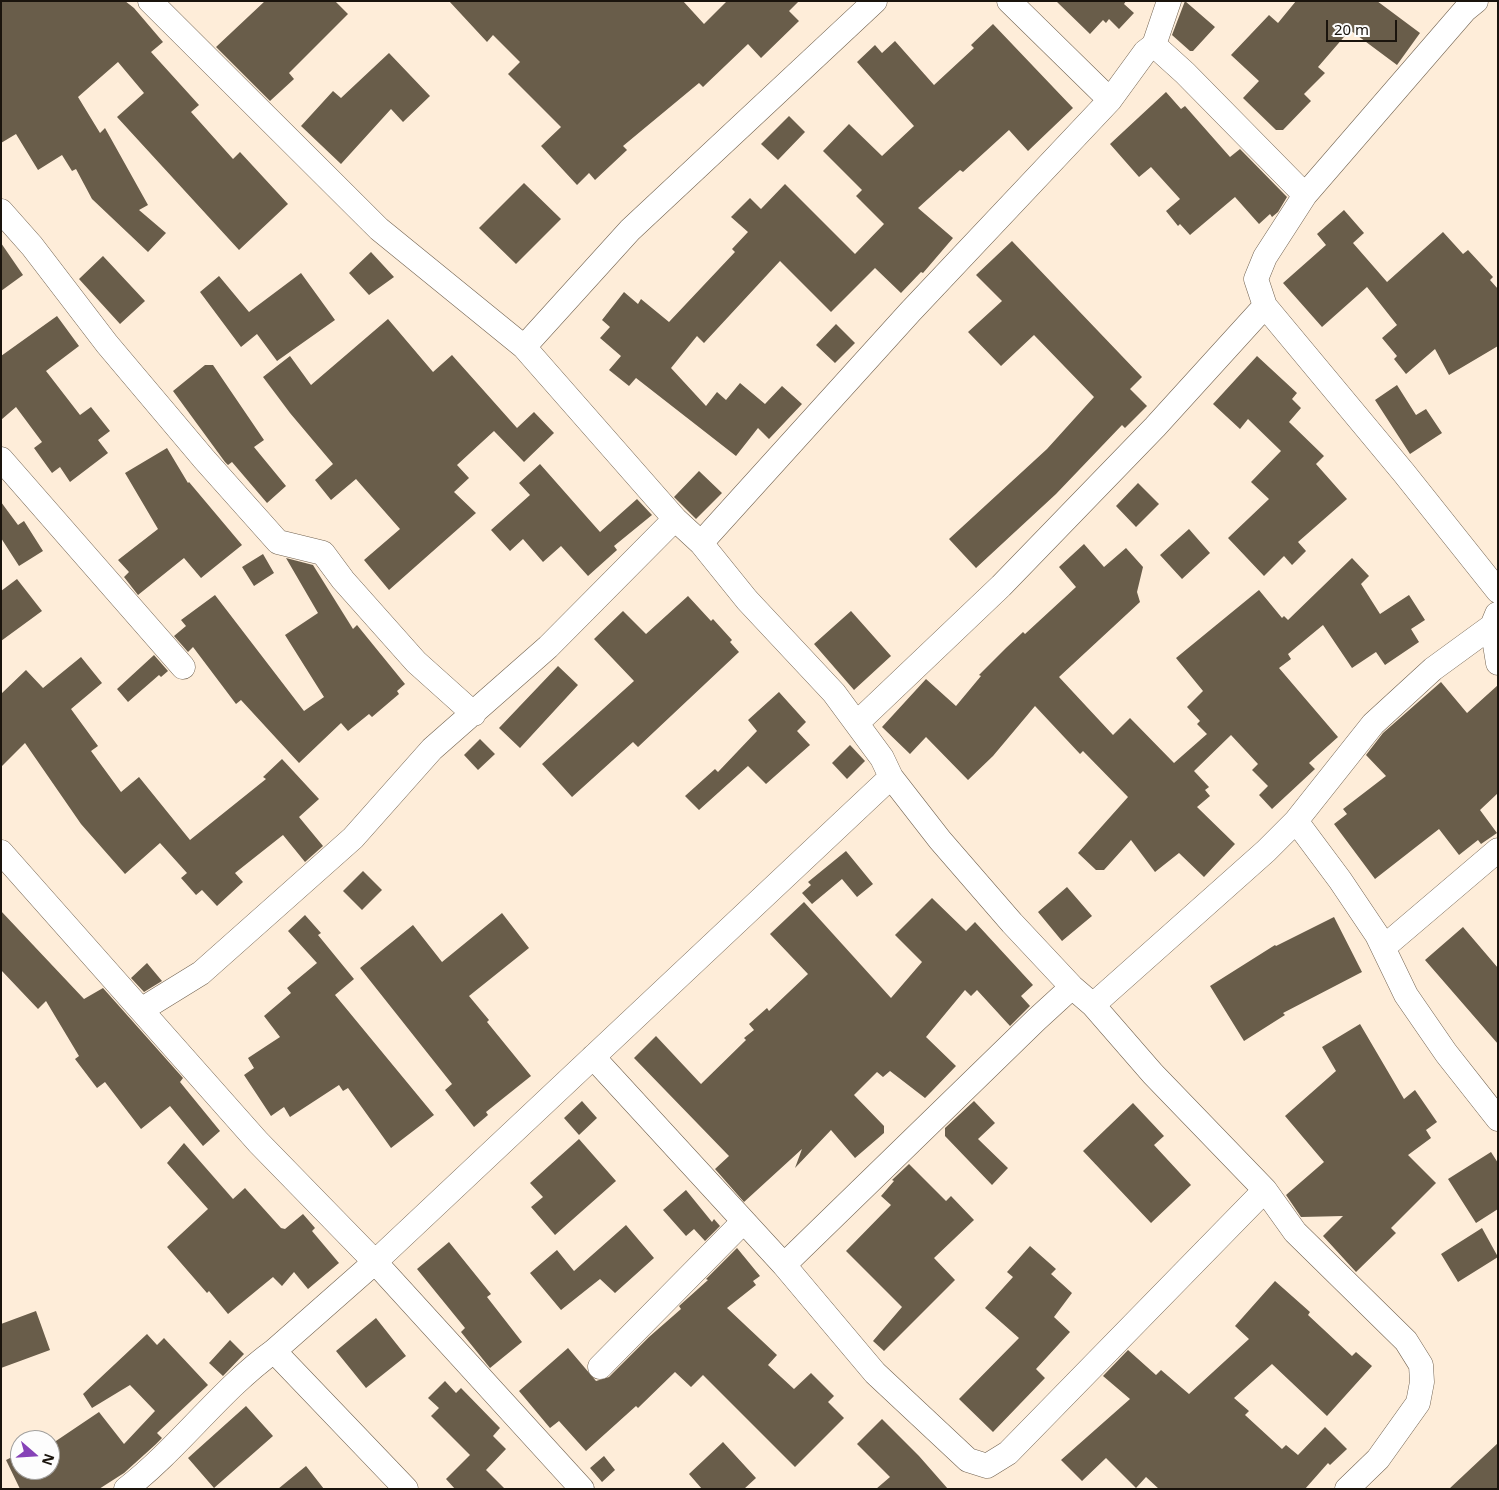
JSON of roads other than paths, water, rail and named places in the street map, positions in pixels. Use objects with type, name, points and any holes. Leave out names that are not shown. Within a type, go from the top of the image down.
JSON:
[{"type":"street","points":[[150,1],[379,229],[524,347],[675,519],[701,543],[747,600],[834,693],[857,723],[892,777],[940,840],[1072,987],[1094,1005],[1153,1074],[1265,1190],[1295,1232],[1406,1341],[1421,1365],[1422,1382],[1418,1403],[1378,1459],[1347,1489]]},
{"type":"street","points":[[524,347],[630,230],[875,1]]},
{"type":"street","points":[[1009,1],[1110,100]]},
{"type":"street","points":[[701,543],[930,291],[1110,100],[1145,52],[1154,45],[1168,1]]},
{"type":"street","points":[[1476,1],[1465,10],[1305,195],[1265,257],[1256,279],[1265,306],[1404,473],[1498,591]]},
{"type":"street","points":[[1154,45],[1185,73],[1305,195]]},
{"type":"street","points":[[1,211],[32,246],[126,365],[204,459],[278,542],[323,553],[343,580],[416,662],[474,714]]},
{"type":"street","points":[[857,723],[1001,586],[1154,428],[1265,306]]},
{"type":"street","points":[[1,459],[183,668]]},
{"type":"street","points":[[141,1010],[201,973],[353,838],[432,749],[548,647],[675,519]]},
{"type":"street","points":[[1495,619],[1498,663]]},
{"type":"street","points":[[1094,1005],[1219,894],[1296,821],[1373,724],[1440,663],[1495,619]]},
{"type":"street","points":[[126,1489],[180,1441],[250,1368],[274,1350],[375,1262],[892,777]]},
{"type":"street","points":[[1296,821],[1340,880],[1384,948],[1406,995],[1446,1053],[1498,1119]]},
{"type":"street","points":[[1384,948],[1498,850]]},
{"type":"street","points":[[1,852],[258,1142],[375,1262],[582,1489]]},
{"type":"street","points":[[784,1265],[1029,1026],[1072,987]]},
{"type":"street","points":[[593,1057],[742,1222],[784,1265],[875,1373],[968,1460],[987,1466],[1008,1453],[1265,1190]]},
{"type":"street","points":[[600,1366],[742,1222]]},
{"type":"street","points":[[274,1350],[406,1489]]}]
